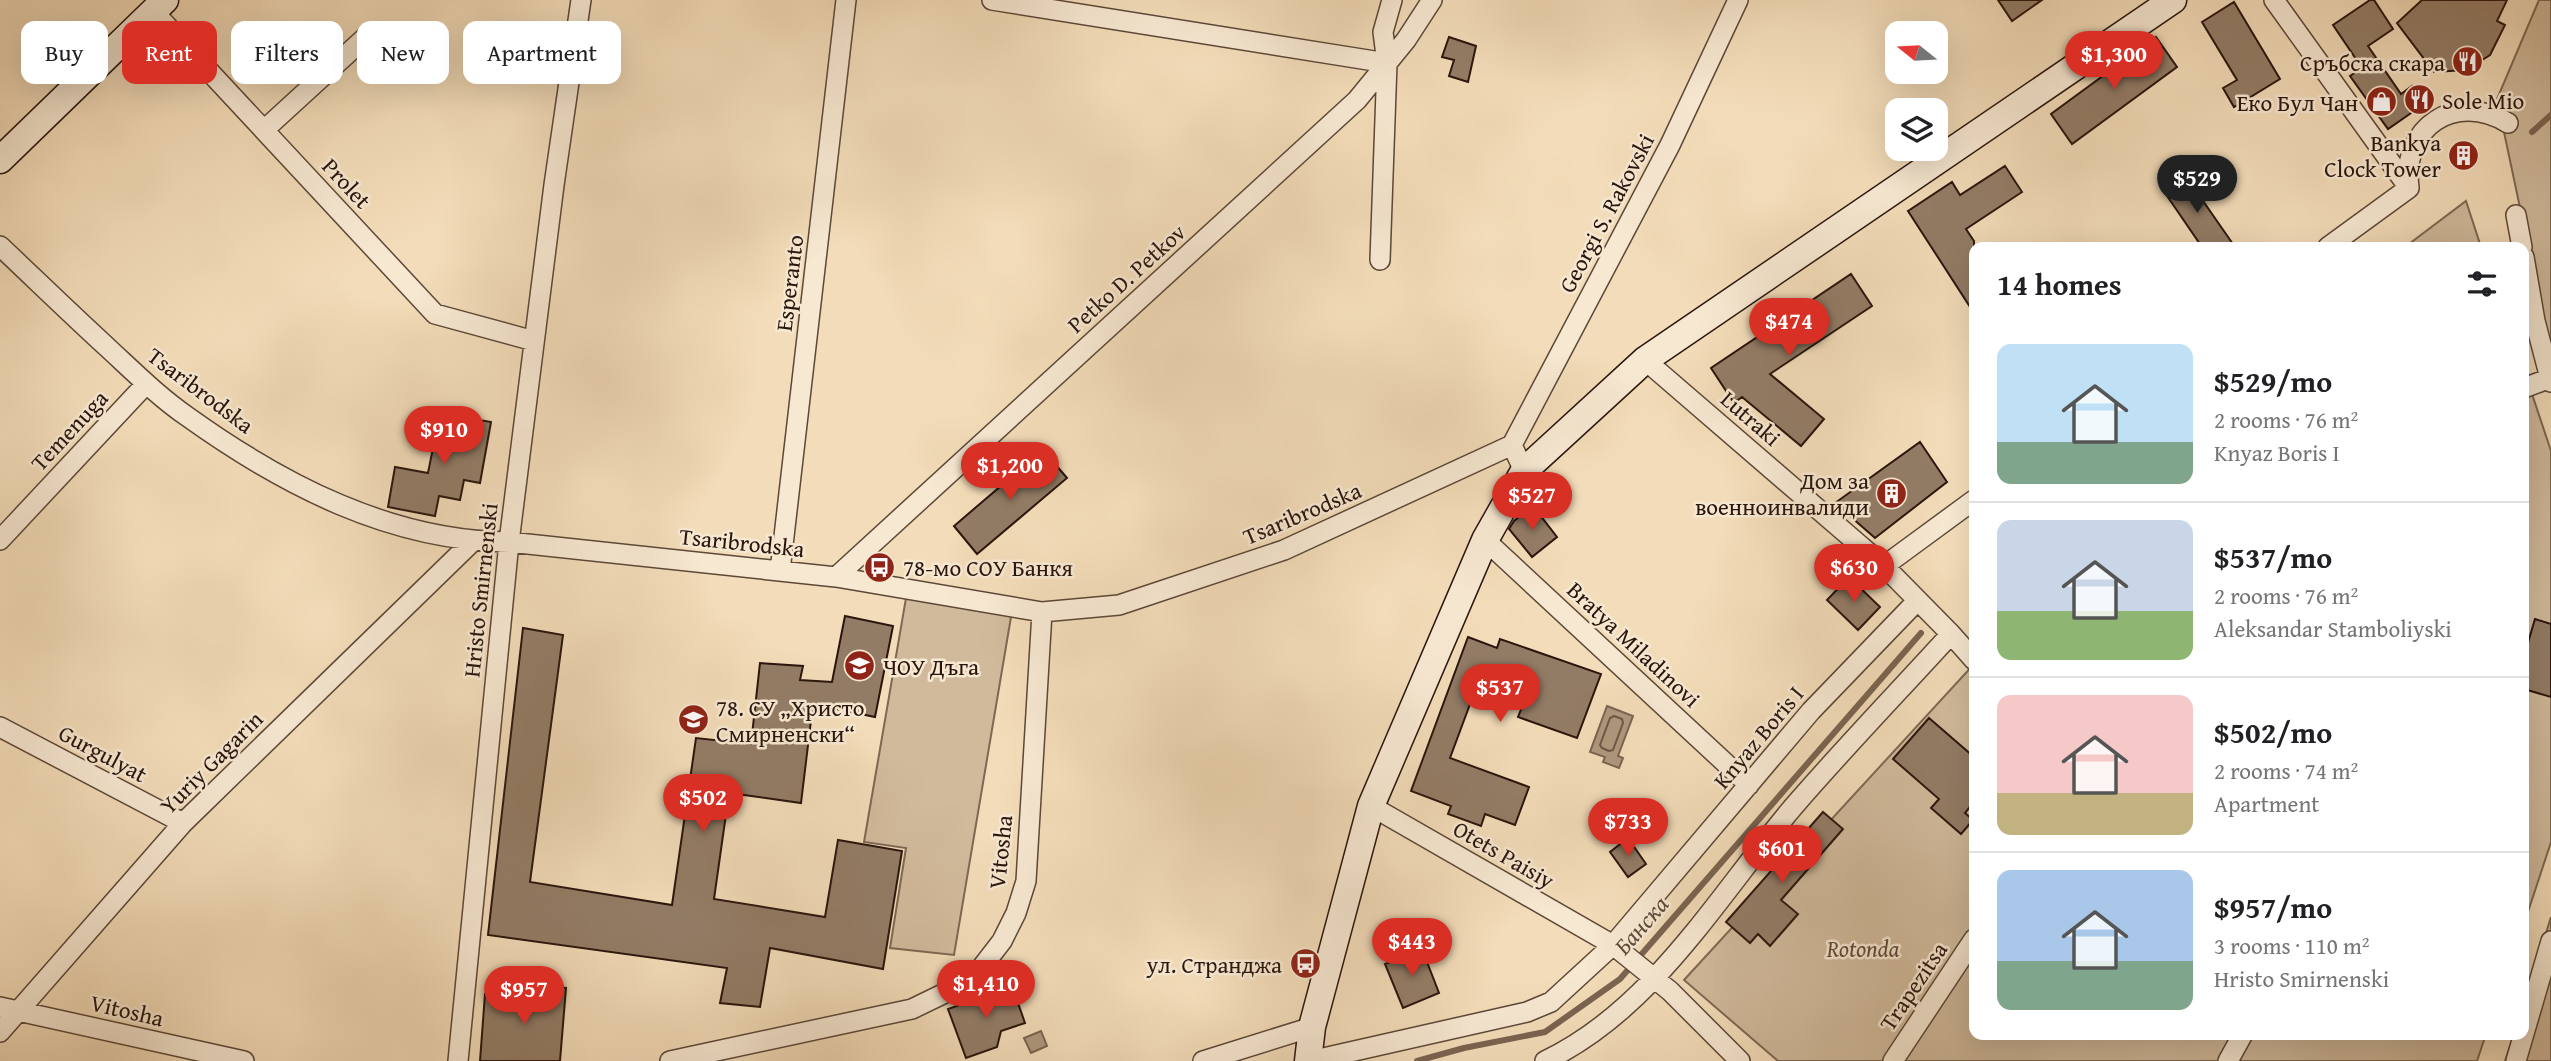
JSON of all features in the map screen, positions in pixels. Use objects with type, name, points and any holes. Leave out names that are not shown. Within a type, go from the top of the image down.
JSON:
[{"type":"street","name":"Hristo Smirnenski","points":[[458,1061],[509,542],[581,0]]},
{"type":"street","name":"Esperanto","points":[[780,571],[846,0]]},
{"type":"street","points":[[992,0],[1387,63]]},
{"type":"street","points":[[1380,260],[1387,63],[1383,32],[1392,0]]},
{"type":"street","name":"Petko D. Petkov","points":[[836,577],[1357,100],[1406,40],[1432,0]]},
{"type":"street","name":"Georgi S. Rakovski","points":[[1512,445],[1670,145],[1738,0]]},
{"type":"street","points":[[1309,1061],[1312,1027],[1371,806],[1485,540],[1524,471],[1645,360],[2173,0]]},
{"type":"street","points":[[2274,0],[2409,188]]},
{"type":"street","name":"Prolet","points":[[159,6],[264,130],[435,314],[534,341]]},
{"type":"street","points":[[0,160],[159,6]]},
{"type":"street","points":[[264,130],[357,45]]},
{"type":"street","points":[[2409,188],[2407,173],[2417,139],[2438,118],[2455,111],[2471,110],[2486,112],[2508,123]]},
{"type":"street","points":[[2335,242],[2409,188]]},
{"type":"street","points":[[2516,215],[2521,242]]},
{"type":"street","name":"Tsaribrodska","points":[[0,246],[146,384],[188,417],[277,475],[337,504],[393,526],[472,542],[509,542],[836,577],[1042,612],[1119,605],[1284,550],[1512,445]]},
{"type":"street","points":[[2529,286],[2550,380],[2529,386]]},
{"type":"street","name":"Lutraki","points":[[1645,360],[1884,566],[1969,654]]},
{"type":"street","name":"Temenuga","points":[[0,540],[146,384]]},
{"type":"street","points":[[1512,445],[1524,471]]},
{"type":"street","points":[[1884,566],[1969,504]]},
{"type":"street","name":"Bratya Miladinovi","points":[[1485,540],[1749,785]]},
{"type":"street","name":"Yuriy Gagarin","points":[[0,1031],[8,1008],[183,823],[472,542]]},
{"type":"street","name":"Knyaz Boris I","points":[[1309,1061],[1527,1012],[1551,1002],[1619,950],[1811,711],[1917,601]]},
{"type":"street","name":"Vitosha","points":[[670,1061],[912,1009],[975,976],[1002,941],[1016,913],[1026,881],[1042,612]]},
{"type":"street","points":[[1545,1061],[1573,1048],[1614,1016],[1652,977],[1795,806],[1951,634]]},
{"type":"street","name":"Gurgulyat","points":[[0,727],[183,823]]},
{"type":"street","name":"Otets Paisiy","points":[[1371,806],[1619,950],[1652,977]]},
{"type":"street","points":[[2529,1016],[2551,941]]},
{"type":"street","name":"Trapezitsa","points":[[1892,1061],[1969,946]]},
{"type":"street","points":[[1652,977],[1670,991],[1740,1061]]},
{"type":"street","name":"Vitosha","points":[[8,1008],[244,1061]]},
{"type":"street","points":[[1203,1061],[1312,1027]]},
{"type":"street","points":[[2228,1061],[2240,1040]]},
{"type":"street","points":[[2516,1061],[2522,1040]]},
{"type":"green space","points":[[2539,0],[2551,0],[2551,354],[2529,242],[2497,99]]},
{"type":"green space","points":[[2466,201],[2479,242],[2412,242]]},
{"type":"green space","points":[[2529,385],[2551,451],[2551,842],[2529,909]]},
{"type":"green space","points":[[906,598],[1012,611],[954,955],[890,948],[906,848],[864,842]]},
{"type":"green space","name":"Rotonda","points":[[1969,669],[1969,1040],[2484,1040],[2477,1061],[1778,1061],[1684,980]]},
{"type":"green space","points":[[2551,917],[2551,1061],[2505,1061],[2512,1040],[2529,1040],[2529,988]]},
{"type":"water","points":[[1607,706],[1633,716],[1618,756],[1623,758],[1619,768],[1603,762],[1605,757],[1590,752]]},
{"type":"water","points":[[1041,1031],[1047,1046],[1031,1053],[1024,1038]]},
{"type":"building","points":[[1998,0],[2042,0],[2012,21]]},
{"type":"building","points":[[2374,0],[2393,29],[2368,46],[2401,94],[2412,86],[2424,104],[2388,129],[2350,76],[2362,68],[2333,25]]},
{"type":"building","points":[[2422,0],[2507,0],[2497,21],[2505,25],[2490,55],[2466,70],[2434,72],[2397,23]]},
{"type":"building","points":[[2234,2],[2280,79],[2234,107],[2223,88],[2237,80],[2202,22]]},
{"type":"building","points":[[1449,37],[1476,46],[1468,82],[1449,76],[1454,60],[1442,57]]},
{"type":"building","points":[[2156,37],[2177,67],[2072,144],[2051,114]]},
{"type":"building","points":[[2005,166],[2022,192],[1966,229],[1974,241],[1969,242],[1969,305],[1908,211],[1952,182],[1960,195]]},
{"type":"building","points":[[2185,175],[2232,242],[2199,242],[2163,190]]},
{"type":"building","points":[[1851,274],[1872,306],[1770,374],[1824,419],[1801,446],[1742,397],[1734,403],[1711,368]]},
{"type":"building","points":[[440,413],[491,422],[480,483],[464,480],[460,500],[439,496],[435,516],[388,507],[395,467],[428,473]]},
{"type":"building","name":"Дом за военноинвалиди","points":[[1920,442],[1947,482],[1875,538],[1835,503]]},
{"type":"building","points":[[1043,450],[1067,478],[977,554],[954,526]]},
{"type":"building","points":[[1533,506],[1557,537],[1532,557],[1509,529],[1514,521]]},
{"type":"building","points":[[1849,577],[1880,607],[1858,630],[1827,600]]},
{"type":"building","points":[[845,616],[893,626],[875,717],[813,704],[801,803],[729,793],[714,899],[825,917],[838,840],[902,851],[883,969],[770,948],[760,1007],[720,1003],[727,968],[488,935],[523,628],[563,635],[530,882],[672,905],[696,738],[751,744],[760,663],[803,666],[800,680],[832,682]]},
{"type":"building","points":[[2535,619],[2551,624],[2551,697],[2529,690],[2529,639]]},
{"type":"building","points":[[1468,637],[1497,648],[1500,639],[1601,674],[1577,738],[1518,717],[1522,707],[1511,703],[1515,694],[1479,680],[1450,758],[1529,787],[1515,825],[1485,814],[1481,826],[1448,814],[1451,806],[1411,791]]},
{"type":"building","points":[[1929,718],[1969,753],[1969,808],[1965,813],[1969,816],[1969,825],[1961,834],[1931,808],[1939,799],[1893,759]]},
{"type":"building","points":[[1823,812],[1843,829],[1781,900],[1798,914],[1770,946],[1758,934],[1750,943],[1726,922]]},
{"type":"building","points":[[1628,838],[1646,864],[1628,877],[1610,852]]},
{"type":"building","points":[[1422,949],[1439,993],[1403,1008],[1385,964]]},
{"type":"building","points":[[527,985],[566,988],[560,1061],[480,1061],[485,994],[527,997]]},
{"type":"building","points":[[1012,986],[1025,1023],[1001,1031],[997,1047],[966,1058],[948,1009]]},
{"type":"waterway","name":"Банска","points":[[2532,132],[2551,115]]},
{"type":"waterway","name":"Банска","points":[[1417,1061],[1464,1048],[1545,1032],[1620,979],[1921,633]]},
{"type":"place","name":"Сръбска скара","points":[[2468,62]]},
{"type":"place","name":"Sole Mio","points":[[2419,100]]},
{"type":"place","name":"Еко Бул Чан","points":[[2381,102]]},
{"type":"place","name":"Bankya Clock Tower","points":[[2464,155]]},
{"type":"place","name":"Дом за военноинвалиди","points":[[1892,493]]},
{"type":"place","name":"78-мо СОУ Банкя","points":[[880,567]]},
{"type":"place","name":"ЧОУ Дъга","points":[[860,666]]},
{"type":"place","name":"78. СУ „Христо Смирненски“","points":[[693,720]]},
{"type":"place","name":"ул. Странджа","points":[[1305,964]]}]
